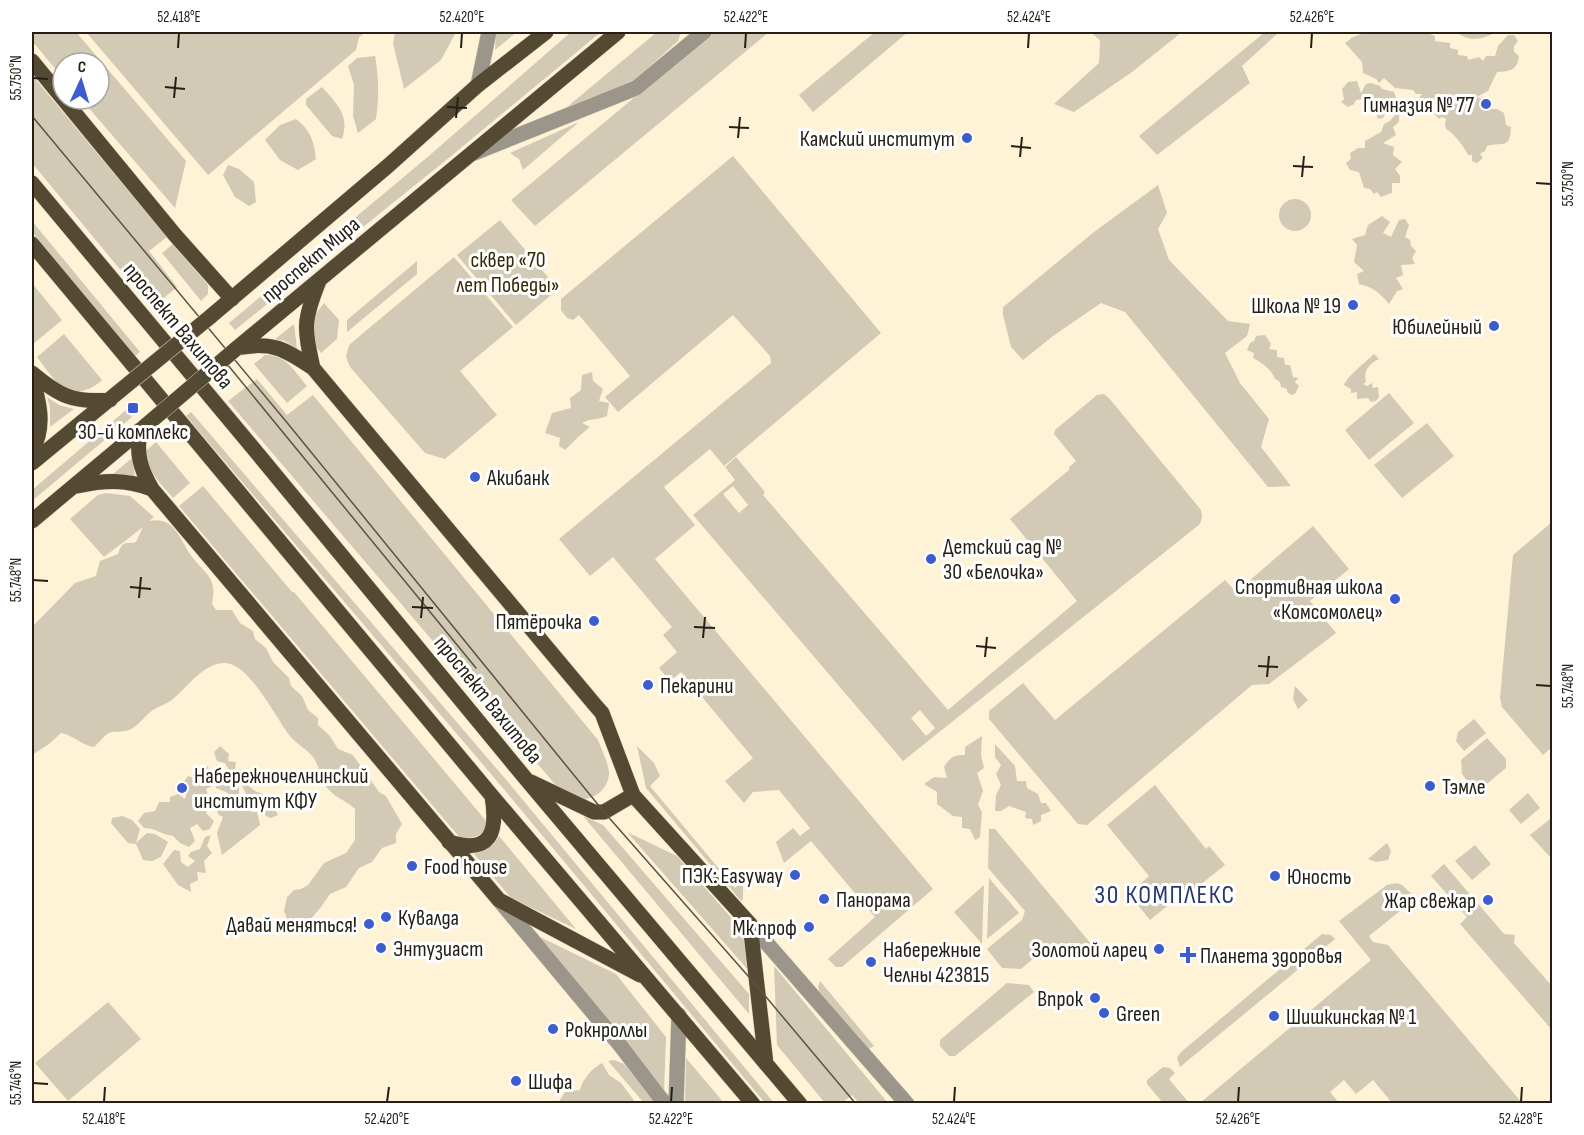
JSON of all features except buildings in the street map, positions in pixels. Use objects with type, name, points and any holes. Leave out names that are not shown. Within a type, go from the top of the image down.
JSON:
[{"type":"main road","name":"проспект Мира","points":[[32,463],[232,299],[389,165],[478,85],[546,32]]},
{"type":"main road","name":"проспект Мира","points":[[32,521],[618,32]]},
{"type":"main road","points":[[32,61],[175,235],[232,299]]},
{"type":"main road","name":"проспект Вахитова","points":[[32,183],[526,779],[800,1104]]},
{"type":"main road","points":[[32,244],[492,796],[753,1104]]},
{"type":"main road","points":[[313,368],[305,323],[320,279]]},
{"type":"main road","points":[[237,348],[257,345],[276,346],[313,368],[602,713],[633,795],[750,924],[766,1064]]},
{"type":"main road","points":[[32,375],[67,397],[89,401],[113,397]]},
{"type":"main road","points":[[32,375],[41,414],[39,436],[32,451]]},
{"type":"main road","points":[[142,428],[137,447],[138,460],[152,489],[499,900],[648,979]]},
{"type":"main road","points":[[74,486],[112,481],[138,484],[152,489]]},
{"type":"main road","points":[[526,779],[594,812],[604,812],[633,795]]},
{"type":"main road","points":[[449,842],[465,847],[476,846],[487,839],[494,829],[496,817],[492,796]]},
{"type":"street","points":[[478,85],[489,32]]},
{"type":"street","points":[[474,153],[636,88],[704,32]]},
{"type":"street","points":[[499,900],[620,1045],[665,1104]]},
{"type":"street","points":[[750,924],[907,1104]]},
{"type":"street","points":[[676,1104],[679,1015]]},
{"type":"green space","points":[[32,32],[76,32],[92,51],[51,51],[51,64],[32,41]]},
{"type":"green space","points":[[86,32],[366,32],[359,37],[356,50],[208,175],[111,61],[111,51],[102,51]]},
{"type":"green space","points":[[395,32],[456,32],[441,60],[404,89],[393,43]]},
{"type":"green space","points":[[496,32],[517,32],[495,50]]},
{"type":"green space","points":[[571,32],[601,32],[235,330],[229,323],[430,155]]},
{"type":"green space","points":[[657,32],[681,32],[678,41],[630,84],[567,107]]},
{"type":"green space","points":[[713,32],[769,32],[535,226],[511,200]]},
{"type":"green space","points":[[875,32],[908,32],[813,112],[799,95]]},
{"type":"green space","points":[[1090,32],[1182,32],[1132,72],[1074,112],[1054,104],[1099,63],[1100,40]]},
{"type":"green space","points":[[1265,32],[1279,32],[1242,66],[1250,83],[1157,155],[1139,136]]},
{"type":"green space","points":[[1367,32],[1427,32],[1435,36],[1435,41],[1450,43],[1450,48],[1458,50],[1458,55],[1467,56],[1468,60],[1479,57],[1483,61],[1486,56],[1495,56],[1498,46],[1508,35],[1514,35],[1518,41],[1514,46],[1514,52],[1519,56],[1517,65],[1509,70],[1497,72],[1488,91],[1477,97],[1485,101],[1490,109],[1497,109],[1504,113],[1506,125],[1511,127],[1507,142],[1487,146],[1480,154],[1483,158],[1477,163],[1472,161],[1472,155],[1468,155],[1458,140],[1446,129],[1446,119],[1442,117],[1439,119],[1430,110],[1429,102],[1424,103],[1419,98],[1422,94],[1416,94],[1413,90],[1395,88],[1384,78],[1379,83],[1376,79],[1363,73],[1362,62],[1345,43]]},
{"type":"green space","points":[[1456,32],[1496,32],[1486,37],[1471,39]]},
{"type":"green space","points":[[375,56],[378,88],[376,119],[358,133],[353,116],[354,85],[348,66],[357,58]]},
{"type":"green space","points":[[111,73],[186,161],[175,208],[91,111],[111,111]]},
{"type":"green space","points":[[32,75],[51,98],[51,111],[62,111],[167,237],[149,251],[177,287],[152,308],[32,163]]},
{"type":"green space","points":[[1357,81],[1361,93],[1366,84],[1371,83],[1394,92],[1398,103],[1383,118],[1378,119],[1362,99],[1356,100],[1348,107],[1341,102],[1344,99],[1342,89],[1348,82]]},
{"type":"green space","points":[[322,87],[341,110],[344,123],[342,139],[332,136],[306,105],[306,99]]},
{"type":"green space","points":[[1399,110],[1399,122],[1393,127],[1396,135],[1383,143],[1394,147],[1393,155],[1402,162],[1395,169],[1400,176],[1400,183],[1392,183],[1392,193],[1381,197],[1377,192],[1374,194],[1370,189],[1364,188],[1359,172],[1350,170],[1346,163],[1351,159],[1350,153],[1358,148],[1365,148],[1365,141],[1381,132],[1384,124],[1390,121]]},
{"type":"green space","points":[[296,119],[311,137],[316,159],[298,170],[280,160],[265,140],[280,125]]},
{"type":"green space","points":[[579,122],[523,170],[519,159],[510,153]]},
{"type":"green space","points":[[733,156],[881,333],[724,466],[710,449],[664,487],[695,525],[655,559],[933,889],[842,967],[836,967],[828,959],[875,917],[811,841],[784,863],[776,842],[793,828],[800,836],[810,828],[779,790],[753,792],[744,803],[725,781],[753,758],[681,672],[670,681],[659,668],[677,652],[663,635],[672,627],[613,557],[590,576],[559,539],[771,363],[770,356],[733,315],[618,412],[605,397],[630,376],[579,315],[573,320],[567,318],[561,310],[561,299]]},
{"type":"green space","points":[[228,165],[239,169],[254,182],[256,202],[249,206],[235,197],[223,175]]},
{"type":"green space","points":[[1158,185],[1167,213],[1158,229],[1169,260],[1228,321],[1250,324],[1247,336],[1225,353],[1240,383],[1269,419],[1261,447],[1291,486],[1268,487],[1125,312],[1101,303],[1023,360],[1011,347],[1003,307],[1094,232]]},
{"type":"green space","points":[[1295,199],[1307,203],[1311,215],[1307,227],[1295,231],[1283,227],[1279,215],[1283,203]]},
{"type":"green space","points":[[1382,216],[1390,222],[1383,233],[1391,237],[1399,220],[1405,219],[1409,225],[1405,237],[1410,240],[1411,246],[1416,251],[1412,258],[1415,264],[1401,265],[1403,275],[1396,278],[1403,289],[1397,291],[1389,304],[1376,291],[1359,284],[1357,274],[1364,271],[1354,262],[1357,245],[1352,239],[1365,235],[1368,225]]},
{"type":"green space","name":"сквер «70 лет Победы»","points":[[500,220],[558,289],[516,325],[457,255]]},
{"type":"green space","points":[[32,221],[140,352],[135,356],[32,232]]},
{"type":"green space","points":[[173,244],[208,285],[208,294],[201,301],[162,253]]},
{"type":"green space","points":[[454,257],[513,327],[460,371],[497,415],[445,459],[425,453],[350,367],[346,357],[349,345]]},
{"type":"green space","points":[[417,261],[417,274],[347,332],[347,320]]},
{"type":"green space","points":[[32,283],[62,320],[32,345]]},
{"type":"green space","points":[[324,303],[339,320],[337,339],[321,353],[314,344],[314,316]]},
{"type":"green space","points":[[294,324],[297,349],[285,341],[275,339]]},
{"type":"green space","points":[[64,334],[102,380],[93,387],[83,391],[67,390],[55,381],[37,357]]},
{"type":"green space","points":[[1265,335],[1271,344],[1269,349],[1277,350],[1277,357],[1284,358],[1285,365],[1290,365],[1293,377],[1298,378],[1295,382],[1299,386],[1295,394],[1291,395],[1287,389],[1281,387],[1280,382],[1275,379],[1269,369],[1253,358],[1254,353],[1247,350],[1256,336]]},
{"type":"green space","points":[[1374,354],[1379,359],[1368,368],[1365,374],[1366,382],[1363,384],[1367,386],[1372,383],[1373,388],[1378,387],[1379,397],[1376,401],[1371,402],[1368,398],[1357,399],[1357,392],[1351,393],[1351,389],[1344,385],[1353,373]]},
{"type":"green space","points":[[265,355],[279,357],[307,386],[287,403],[254,364]]},
{"type":"green space","points":[[592,372],[593,381],[603,389],[599,401],[609,403],[607,416],[582,423],[590,427],[565,450],[559,446],[560,438],[545,433],[552,413],[571,408],[570,398],[581,390],[582,375]]},
{"type":"green space","points":[[257,379],[287,415],[313,395],[598,740],[609,773],[603,789],[593,797],[582,799],[572,797],[559,789],[228,401]]},
{"type":"green space","points":[[1389,393],[1414,423],[1369,460],[1345,430]]},
{"type":"green space","points":[[1104,394],[1109,398],[1201,510],[1200,524],[903,761],[693,515],[735,480],[725,467],[736,457],[765,492],[763,495],[948,710],[1077,601],[1010,519],[1069,470],[1069,467],[1076,461],[1054,434],[1055,430],[1097,395]],"holes":[[[733,486],[748,505],[739,513],[723,494]],[[920,710],[935,728],[926,736],[911,718]]]},
{"type":"green space","points":[[47,397],[59,405],[74,409],[50,427],[50,407]]},
{"type":"green space","points":[[126,410],[132,417],[32,501],[32,490]]},
{"type":"green space","points":[[191,412],[508,782],[774,1103],[765,1103],[502,787],[186,416]]},
{"type":"green space","points":[[1427,423],[1454,456],[1402,498],[1374,465]]},
{"type":"green space","points":[[156,442],[190,483],[173,498],[155,476],[149,464],[147,450]]},
{"type":"green space","points":[[132,458],[135,477],[113,474]]},
{"type":"green space","points":[[203,486],[487,822],[481,833],[474,837],[461,839],[179,506]]},
{"type":"green space","points":[[106,493],[130,496],[154,517],[149,521],[165,522],[176,531],[193,558],[210,578],[213,588],[212,604],[216,610],[232,610],[240,623],[253,631],[255,639],[266,648],[273,662],[289,678],[291,686],[302,696],[308,710],[318,718],[318,725],[330,736],[338,749],[353,755],[379,792],[386,796],[402,824],[396,834],[396,843],[382,848],[372,862],[359,868],[346,887],[330,894],[310,920],[303,923],[287,919],[284,911],[287,897],[294,890],[308,885],[324,863],[346,853],[355,840],[355,809],[326,787],[314,758],[290,736],[253,682],[244,672],[234,666],[225,663],[217,664],[203,671],[173,699],[153,710],[133,728],[109,733],[94,747],[61,733],[32,755],[32,627],[75,583],[96,576],[100,561],[118,554],[123,544],[136,542],[143,527],[104,557],[70,519],[98,495]]},
{"type":"green space","points":[[1552,522],[1552,747],[1543,755],[1502,707],[1500,698],[1513,555]]},
{"type":"green space","points":[[1313,526],[1349,569],[1310,601],[1336,633],[1269,684],[1252,685],[1087,825],[1078,824],[989,719],[989,711],[1023,683],[1055,720],[1225,580],[1236,592]]},
{"type":"green space","points":[[1295,686],[1308,700],[1298,709],[1293,699]]},
{"type":"green space","points":[[1474,719],[1486,733],[1464,751],[1456,741],[1458,732]]},
{"type":"green space","points":[[982,736],[981,755],[984,768],[977,773],[983,791],[978,805],[982,812],[980,837],[975,840],[970,829],[962,828],[962,817],[953,816],[937,804],[937,792],[924,784],[934,777],[947,778],[944,767],[948,761],[955,756],[965,755],[965,747]]},
{"type":"green space","points":[[1487,738],[1506,759],[1506,768],[1483,787],[1472,787],[1462,774],[1461,760]]},
{"type":"green space","points":[[995,744],[1015,766],[1017,781],[1026,781],[1027,788],[1038,794],[1041,803],[1046,803],[1051,811],[1041,815],[1041,821],[1033,825],[1032,819],[1025,818],[1026,812],[1009,806],[1001,811],[995,811],[996,795],[1001,785],[996,774],[1001,765],[995,757]]},
{"type":"green space","points":[[220,746],[229,754],[228,761],[236,762],[235,769],[240,769],[250,780],[249,786],[263,794],[263,802],[271,803],[278,815],[271,818],[266,816],[261,807],[254,803],[252,796],[246,795],[236,774],[230,772],[225,763],[217,761],[214,752]]},
{"type":"green space","points":[[637,746],[654,763],[660,776],[650,786],[735,888],[743,881],[741,901],[646,788]]},
{"type":"green space","points":[[216,765],[229,779],[230,788],[239,788],[239,804],[244,802],[252,812],[257,812],[260,825],[222,855],[217,833],[223,817],[215,808],[216,799],[219,796],[226,799],[228,793],[216,788]]},
{"type":"green space","points":[[208,766],[212,786],[206,789],[210,802],[206,813],[214,821],[210,829],[203,831],[197,824],[190,828],[195,841],[189,847],[180,843],[173,836],[144,828],[138,821],[144,813],[155,811],[159,802],[170,802],[170,797],[178,794],[185,799],[187,792],[183,783],[188,776],[197,779],[197,773]]},
{"type":"green space","points":[[1155,785],[1206,849],[1209,846],[1225,865],[1195,889],[1192,886],[1150,920],[1129,894],[1149,876],[1107,825]]},
{"type":"green space","points":[[1528,793],[1540,808],[1521,824],[1509,810]]},
{"type":"green space","points":[[122,816],[132,820],[140,829],[136,843],[147,833],[155,834],[168,842],[161,857],[152,861],[143,860],[136,844],[128,843],[111,823],[112,818]]},
{"type":"green space","points":[[583,816],[603,825],[749,994],[749,1014]]},
{"type":"green space","points":[[1550,819],[1552,822],[1552,853],[1549,856],[1530,835]]},
{"type":"green space","points":[[989,829],[995,829],[1097,951],[1089,958],[1066,957],[1053,942],[1021,969],[1002,968],[987,949],[1022,920],[1025,911],[988,868]]},
{"type":"green space","points":[[627,832],[677,856],[742,930],[749,971]]},
{"type":"green space","points":[[211,835],[207,846],[212,853],[204,861],[206,873],[197,872],[198,880],[190,884],[191,892],[178,885],[163,864],[174,850],[180,851],[181,862],[188,867],[195,861],[188,856],[191,852],[200,849],[205,837]]},
{"type":"green space","points":[[499,836],[576,929],[511,898],[474,854],[494,843]]},
{"type":"green space","points":[[1387,843],[1391,851],[1388,860],[1376,862],[1368,859]]},
{"type":"green space","points":[[1475,845],[1491,864],[1472,880],[1455,861]]},
{"type":"green space","points":[[1444,864],[1504,934],[1515,935],[1514,943],[1552,986],[1552,1030],[1460,924],[1467,917],[1431,876]]},
{"type":"green space","points":[[989,878],[1019,913],[987,939]]},
{"type":"green space","points":[[1397,883],[1416,898],[1369,936],[1373,942],[1388,945],[1522,1103],[1392,1103],[1373,1080],[1356,1094],[1344,1080],[1330,1092],[1339,1103],[1200,1103],[1371,960],[1339,921],[1387,885]]},
{"type":"green space","points":[[984,885],[982,944],[954,912]]},
{"type":"green space","points":[[1322,934],[1331,935],[1335,939],[1180,1067],[1177,1058],[1181,1052]]},
{"type":"green space","points":[[538,936],[616,974],[666,1037],[664,1093]]},
{"type":"green space","points":[[774,966],[888,1103],[859,1103],[852,1095],[842,1103],[825,1103],[777,1045]]},
{"type":"green space","points":[[820,981],[874,1046],[867,1050],[821,998],[818,987]]},
{"type":"green space","points":[[1007,983],[1029,985],[1034,992],[955,1056],[949,1056],[940,1046],[940,1040]]},
{"type":"green space","points":[[108,1002],[141,1039],[68,1101],[35,1063]]},
{"type":"green space","points":[[686,1058],[724,1103],[685,1103]]},
{"type":"green space","points":[[614,1060],[624,1064],[658,1103],[644,1103],[608,1061]]},
{"type":"green space","points":[[602,1063],[609,1075],[621,1083],[636,1103],[558,1103],[565,1092],[580,1090],[588,1075]]},
{"type":"green space","points":[[1163,1067],[1170,1068],[1175,1073],[1169,1079],[1189,1103],[1163,1103],[1147,1084],[1147,1080]]},
{"type":"tram line","points":[[32,116],[289,425],[604,812],[756,985],[856,1104]]},
{"type":"tram line","points":[[227,364],[476,668]]},
{"type":"place","name":"Гимназия № 77","points":[[1486,104]]},
{"type":"place","name":"Камский институт","points":[[967,138]]},
{"type":"place","name":"Школа № 19","points":[[1353,305]]},
{"type":"place","name":"Юбилейный","points":[[1494,326]]},
{"type":"place","name":"30-й комплекс","points":[[133,408]]},
{"type":"place","name":"Акибанк","points":[[475,477]]},
{"type":"place","name":"Детский сад № 30 «Белочка»","points":[[931,559]]},
{"type":"place","name":"Спортивная школа «Комсомолец»","points":[[1395,599]]},
{"type":"place","name":"Пятёрочка","points":[[594,621]]},
{"type":"place","name":"Пекарини","points":[[648,685]]},
{"type":"place","name":"Тэмле","points":[[1430,786]]},
{"type":"place","name":"Набережночелнинский институт КФУ","points":[[182,788]]},
{"type":"place","name":"Food house","points":[[412,866]]},
{"type":"place","name":"ПЭК: Easyway","points":[[795,875]]},
{"type":"place","name":"Юность","points":[[1275,876]]},
{"type":"place","name":"Панорама","points":[[824,899]]},
{"type":"place","name":"Жар свежар","points":[[1488,900]]},
{"type":"place","name":"Кувалда","points":[[386,917]]},
{"type":"place","name":"Давай меняться!","points":[[369,924]]},
{"type":"place","name":"Мк проф","points":[[809,927]]},
{"type":"place","name":"Энтузиаст","points":[[381,948]]},
{"type":"place","name":"Золотой ларец","points":[[1159,949]]},
{"type":"place","name":"Планета здоровья","points":[[1188,955]]},
{"type":"place","name":"Набережные Челны 423815","points":[[871,962]]},
{"type":"place","name":"Впрок","points":[[1095,998]]},
{"type":"place","name":"Green","points":[[1104,1013]]},
{"type":"place","name":"Шишкинская № 1","points":[[1274,1016]]},
{"type":"place","name":"Рокнроллы","points":[[553,1029]]},
{"type":"place","name":"Шифа","points":[[516,1081]]},
{"type":"district","name":"30 КОМПЛЕКС","points":[[1165,894]]}]
